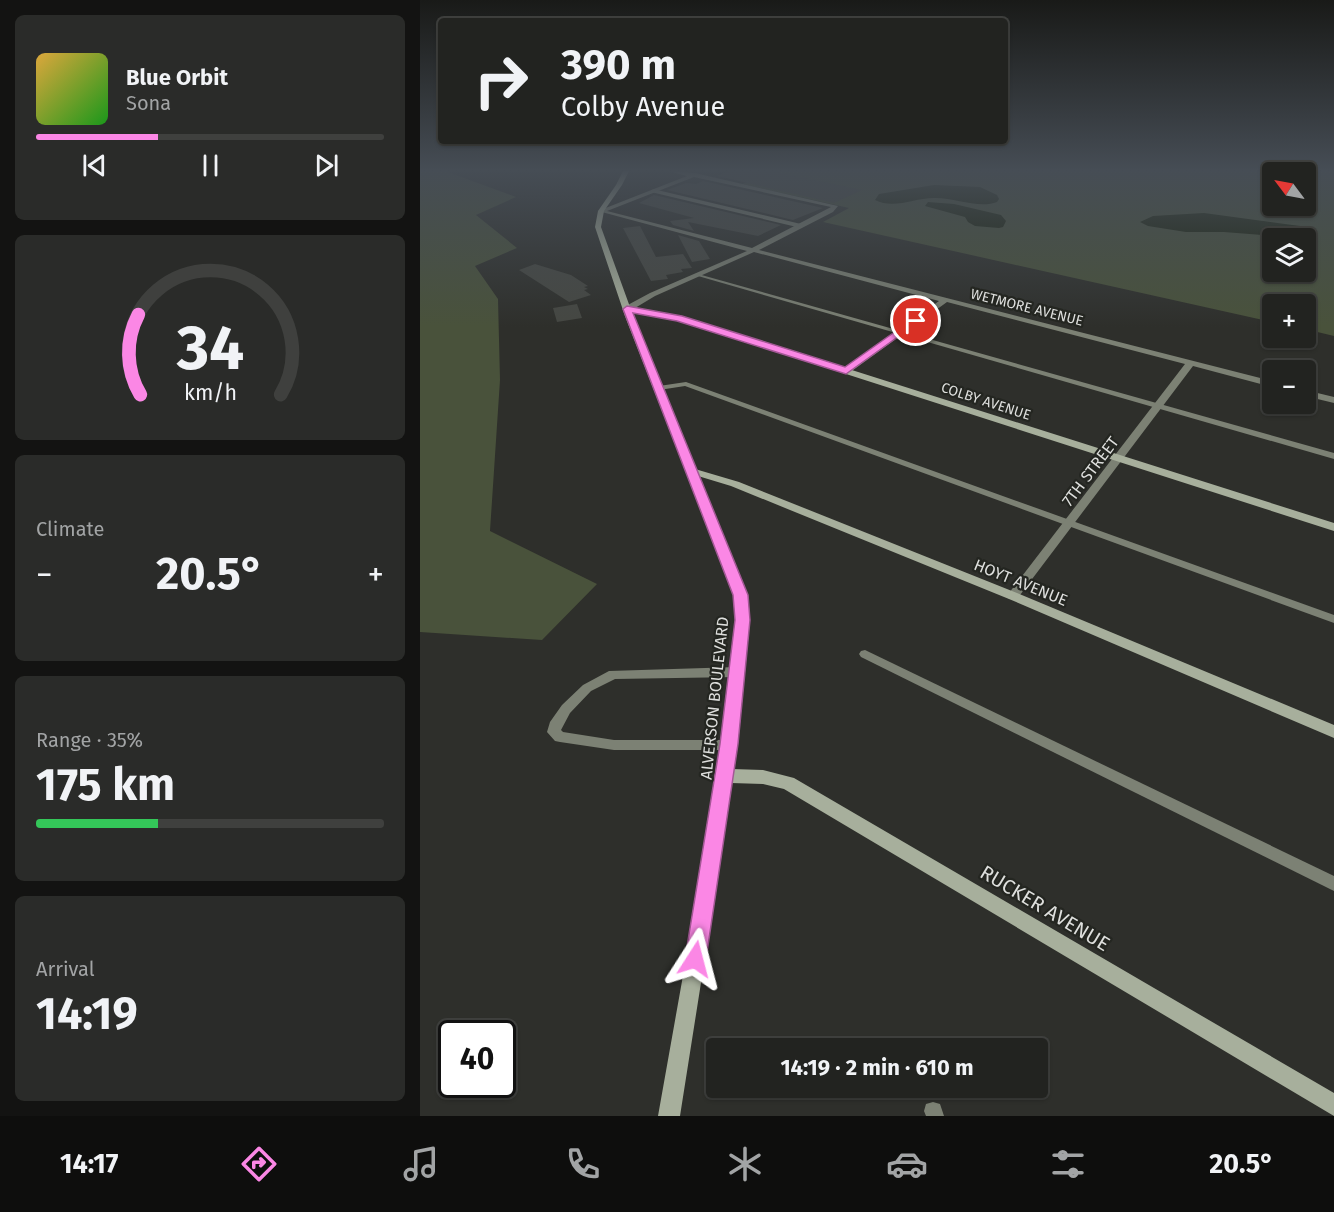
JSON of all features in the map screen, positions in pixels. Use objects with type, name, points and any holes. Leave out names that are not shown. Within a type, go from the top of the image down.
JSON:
[{"type":"street","name":"ALVERSON BOULEVARD","points":[[599,223],[598,227],[627,309],[740,595],[743,620],[729,744],[669,1116]]},
{"type":"street","name":"WETMORE AVENUE","points":[[648,223],[1262,381]]},
{"type":"street","points":[[627,309],[641,299],[657,295],[807,223]]},
{"type":"street","points":[[846,371],[945,300]]},
{"type":"street","name":"COLBY AVENUE","points":[[627,309],[679,318],[1334,528]]},
{"type":"street","name":"7TH STREET","points":[[1013,596],[1191,363]]},
{"type":"street","points":[[1316,396],[1334,400]]},
{"type":"street","name":"HOYT AVENUE","points":[[692,471],[735,484],[1013,596],[1334,732]]},
{"type":"street","name":"RUCKER AVENUE","points":[[724,776],[763,777],[788,783],[1334,1105]]},
{"type":"lane","points":[[789,223],[801,226]]},
{"type":"lane","points":[[700,275],[1334,456]]},
{"type":"lane","points":[[659,388],[686,384],[1334,619]]},
{"type":"lane","points":[[865,654],[1334,884]]},
{"type":"lane","points":[[729,744],[614,745],[560,737],[554,732],[555,726],[566,709],[587,688],[600,679],[614,674],[737,672]]},
{"type":"shaded area","points":[[420,223],[486,223],[517,248],[475,266],[498,299],[500,380],[490,531],[597,584],[542,640],[420,632]]},
{"type":"shaded area","points":[[828,223],[1334,223],[1334,336],[1316,332],[1316,294],[1262,294],[1262,320]]},
{"type":"shaded area","points":[[970,223],[1005,223],[999,228],[975,226]]},
{"type":"shaded area","points":[[1142,223],[1278,223],[1304,228],[1262,228],[1262,235],[1186,232]]},
{"type":"building","points":[[672,223],[689,223],[694,231]]},
{"type":"building","points":[[693,223],[781,225],[758,236]]},
{"type":"building","points":[[640,226],[656,257],[683,254],[692,268],[681,269],[683,272],[666,275],[668,279],[651,281],[623,228]]},
{"type":"building","points":[[678,235],[699,241],[710,259],[692,262]]},
{"type":"building","points":[[535,264],[571,275],[588,286],[584,287],[588,289],[584,290],[591,295],[569,302],[519,270]]},
{"type":"building","points":[[577,304],[582,318],[557,322],[553,308]]},
{"type":"route","points":[[695,959],[718,824],[743,620],[740,595],[627,309],[679,318],[846,371],[916,321]]}]
